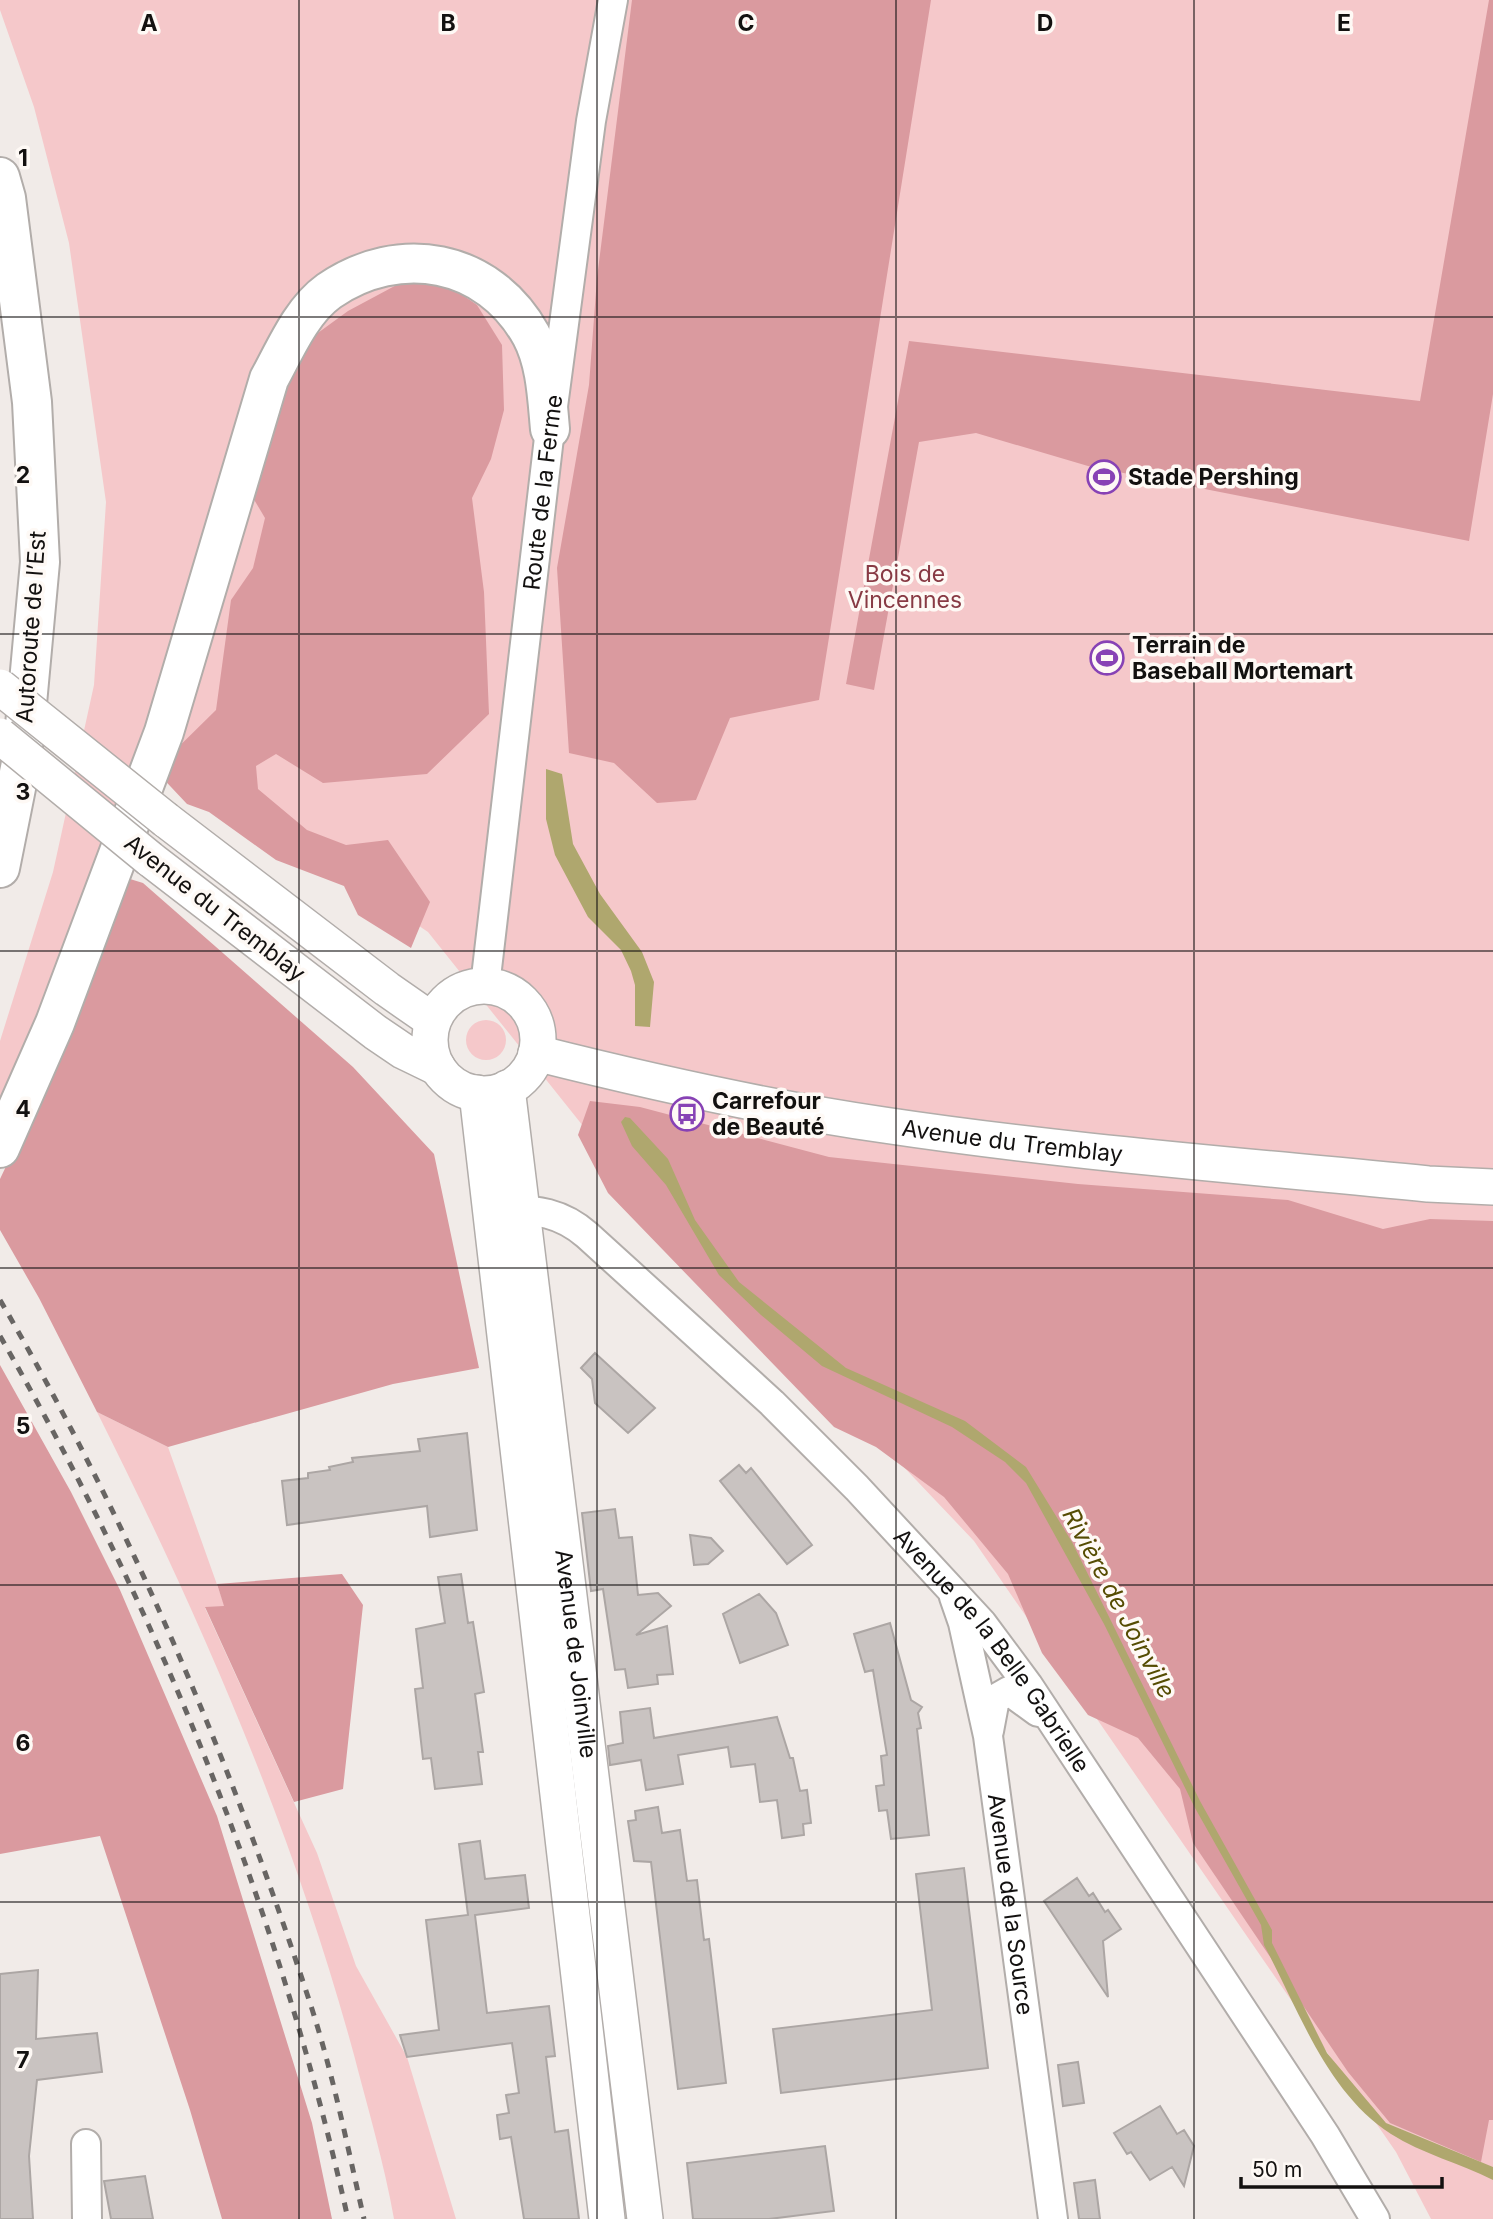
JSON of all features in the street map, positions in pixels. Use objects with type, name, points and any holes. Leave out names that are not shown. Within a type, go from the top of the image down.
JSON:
[{"type":"highway","name":"Autoroute de l’Est","points":[[0,177],[8,210],[32,402],[40,562],[22,758],[0,868]]},
{"type":"highway","points":[[0,1148],[55,1023],[164,733],[268,379],[297,328],[328,292],[381,265],[422,262],[462,272],[498,293],[530,335],[543,368],[550,429]]},
{"type":"main road","name":"Avenue du Tremblay","points":[[0,687],[166,820],[387,989],[433,1021]]},
{"type":"main road","name":"Avenue du Tremblay","points":[[0,736],[150,859],[375,1032],[403,1051],[438,1068]]},
{"type":"main road","points":[[485,986],[516,996],[527,1007],[535,1021],[536,1054],[530,1068],[492,1091],[461,1089],[438,1068],[431,1053],[433,1021],[448,999],[459,991],[485,986]]},
{"type":"main road","name":"Avenue du Tremblay","points":[[536,1054],[743,1101],[883,1125],[1045,1146],[1428,1184],[1493,1187]]},
{"type":"main road","name":"Avenue de Joinville","points":[[492,1091],[523,1209],[645,2219]]},
{"type":"main road","name":"Avenue de Joinville","points":[[492,1091],[489,1210],[607,2219]]},
{"type":"street","name":"Route de la Ferme","points":[[485,986],[550,429],[592,121],[613,0]]},
{"type":"street","name":"Avenue de la Belle Gabrielle","points":[[489,1210],[541,1210],[575,1225],[772,1403],[857,1488],[982,1623],[1028,1685],[1050,1723],[1317,2124],[1375,2219]]},
{"type":"street","name":"Avenue de la Source","points":[[953,1594],[963,1623],[988,1736],[1053,2219]]},
{"type":"street","points":[[988,1736],[990,1708],[995,1699],[1009,1691],[1020,1696],[1050,1723]]},
{"type":"street","points":[[86,2144],[87,2219]]},
{"type":"green space","name":"Bois de Vincennes","points":[[0,0],[1493,0],[1493,2219],[1431,2219],[1396,2152],[974,1541],[599,1146],[428,932],[140,738],[70,942],[0,1114],[0,1041],[53,872],[94,685],[106,502],[69,243],[34,107],[0,10]]},
{"type":"green space","points":[[486,1020],[494,1021],[500,1026],[505,1032],[505,1048],[500,1054],[494,1059],[486,1060],[478,1059],[472,1054],[467,1048],[466,1040],[467,1032],[472,1026],[478,1021]]},
{"type":"green space","points":[[97,1412],[168,1447],[225,1607],[205,1608],[317,1853],[356,1966],[407,2057],[456,2219],[394,2219],[376,2136],[330,1971],[273,1807],[208,1647]]},
{"type":"shaded area","points":[[632,0],[931,0],[819,700],[730,718],[696,800],[657,803],[614,763],[569,753],[557,568],[589,385],[597,278]]},
{"type":"shaded area","points":[[1489,0],[1493,0],[1493,394],[1469,541],[1088,466],[976,433],[919,442],[874,690],[846,684],[909,341],[1420,401]]},
{"type":"shaded area","points":[[435,276],[477,305],[502,345],[504,410],[491,459],[472,498],[484,592],[489,714],[427,774],[323,783],[276,754],[256,766],[258,789],[307,830],[346,845],[388,840],[430,902],[411,948],[358,915],[344,886],[276,860],[209,812],[187,804],[155,770],[216,710],[231,600],[253,568],[265,518],[249,491],[300,346],[348,311],[404,281]]},
{"type":"shaded area","points":[[546,769],[562,774],[573,844],[600,894],[642,952],[654,982],[650,1027],[635,1026],[635,985],[631,971],[621,950],[588,917],[555,855],[546,819]]},
{"type":"shaded area","points":[[130,879],[143,883],[353,1067],[434,1154],[479,1368],[393,1384],[168,1447],[97,1412],[39,1298],[0,1230],[0,1179],[70,1032]]},
{"type":"shaded area","points":[[590,1101],[640,1107],[829,1157],[1078,1184],[1288,1200],[1383,1229],[1430,1219],[1493,1221],[1493,2120],[1489,2120],[1481,2162],[1390,2123],[1348,2072],[1193,1843],[1180,1789],[1138,1738],[1088,1715],[1042,1653],[1008,1574],[944,1497],[876,1447],[834,1427],[608,1193],[578,1135]]},
{"type":"shaded area","points":[[625,1117],[630,1118],[668,1159],[695,1220],[739,1282],[846,1368],[965,1421],[1026,1467],[1072,1542],[1200,1801],[1272,1930],[1272,1943],[1327,2053],[1386,2123],[1493,2167],[1493,2180],[1391,2134],[1368,2116],[1331,2073],[1264,1945],[1261,1925],[1195,1808],[1104,1624],[1026,1483],[1005,1462],[952,1427],[822,1366],[761,1315],[719,1275],[666,1185],[632,1146],[621,1122]]},
{"type":"shaded area","points":[[0,1365],[71,1492],[120,1590],[217,1816],[312,2123],[332,2219],[222,2219],[190,2110],[100,1836],[0,1854]]},
{"type":"shaded area","points":[[342,1574],[363,1605],[343,1789],[294,1802],[205,1607],[224,1606],[217,1584]]},
{"type":"building","points":[[595,1353],[655,1408],[628,1433],[595,1403],[592,1379],[581,1368]]},
{"type":"building","points":[[467,1433],[477,1530],[430,1537],[427,1506],[287,1525],[282,1481],[308,1478],[308,1473],[330,1470],[329,1467],[353,1462],[352,1458],[420,1451],[418,1439]]},
{"type":"building","points":[[739,1465],[746,1473],[751,1468],[812,1545],[787,1564],[720,1481]]},
{"type":"building","points":[[615,1509],[619,1538],[632,1537],[638,1595],[658,1593],[671,1606],[636,1635],[667,1626],[673,1674],[657,1675],[658,1684],[628,1688],[625,1669],[615,1670],[603,1589],[591,1591],[582,1513]]},
{"type":"building","points":[[690,1535],[711,1538],[723,1551],[708,1564],[694,1565]]},
{"type":"building","points":[[461,1574],[468,1623],[473,1622],[484,1692],[475,1694],[483,1752],[478,1752],[482,1784],[435,1789],[431,1758],[423,1759],[415,1689],[423,1688],[416,1629],[445,1623],[438,1577]]},
{"type":"building","points":[[759,1594],[776,1613],[788,1645],[740,1663],[723,1614]]},
{"type":"building","points":[[890,1623],[911,1700],[922,1707],[918,1713],[921,1728],[917,1729],[929,1835],[891,1839],[887,1810],[879,1811],[876,1786],[884,1785],[881,1756],[887,1755],[873,1670],[865,1672],[854,1634]]},
{"type":"building","points":[[650,1708],[654,1738],[777,1717],[790,1758],[793,1758],[800,1791],[807,1790],[811,1823],[803,1824],[804,1835],[782,1838],[777,1800],[760,1802],[755,1764],[731,1767],[728,1747],[678,1755],[683,1784],[646,1790],[641,1760],[610,1765],[608,1746],[623,1743],[620,1712]]},
{"type":"building","points":[[658,1807],[662,1833],[680,1830],[687,1881],[697,1880],[704,1940],[709,1939],[726,2083],[678,2089],[651,1862],[634,1861],[628,1821],[636,1820],[635,1811]]},
{"type":"building","points":[[480,1841],[485,1879],[525,1875],[529,1908],[475,1915],[487,2013],[549,2006],[555,2056],[546,2057],[555,2132],[568,2130],[579,2219],[524,2219],[511,2137],[500,2139],[497,2115],[509,2113],[506,2095],[519,2093],[512,2043],[407,2057],[400,2035],[439,2030],[426,1920],[468,1915],[459,1844]]},
{"type":"building","points":[[964,1868],[988,2068],[781,2093],[773,2029],[932,2010],[916,1874]]},
{"type":"building","points":[[1077,1878],[1089,1896],[1093,1893],[1105,1912],[1108,1910],[1121,1929],[1103,1941],[1108,1997],[1044,1901]]},
{"type":"building","points":[[38,1970],[36,2039],[97,2033],[102,2072],[37,2080],[29,2156],[33,2219],[0,2219],[0,1974]]},
{"type":"building","points":[[1078,2062],[1084,2103],[1063,2106],[1058,2065]]},
{"type":"building","points":[[1160,2106],[1177,2134],[1184,2130],[1194,2146],[1184,2186],[1172,2167],[1150,2180],[1131,2152],[1127,2154],[1114,2133]]},
{"type":"building","points":[[825,2146],[834,2211],[769,2219],[693,2219],[687,2163]]},
{"type":"building","points":[[145,2176],[153,2219],[111,2219],[104,2181]]},
{"type":"building","points":[[1095,2180],[1100,2219],[1079,2219],[1074,2183]]},
{"type":"railway","points":[[0,1300],[47,1384],[135,1557],[212,1735],[248,1826],[312,2009],[334,2087],[364,2219]]},
{"type":"railway","points":[[0,1336],[58,1440],[112,1547],[208,1764],[287,1989],[320,2103],[348,2219]]},
{"type":"place","name":"Stade Pershing","points":[[1104,477]]},
{"type":"place","name":"Terrain de Baseball Mortemart","points":[[1107,658]]},
{"type":"place","name":"Carrefour de Beauté","points":[[687,1114]]},
{"type":"water label","name":"Rivière de Joinville","points":[[1119,1603]]}]
